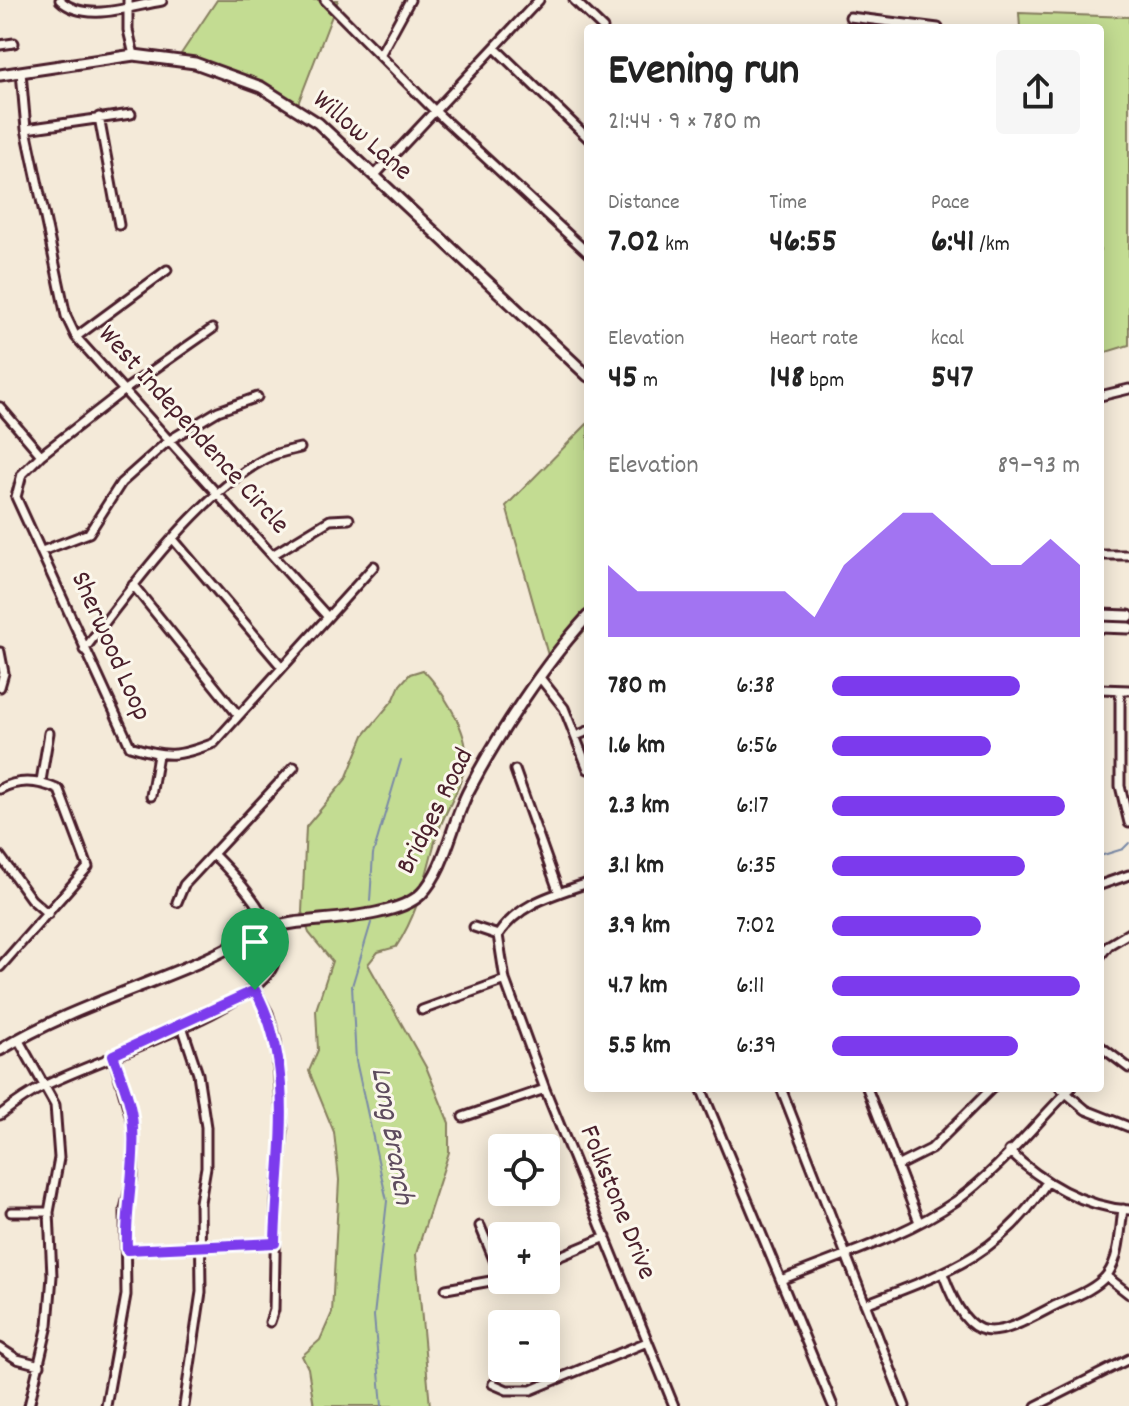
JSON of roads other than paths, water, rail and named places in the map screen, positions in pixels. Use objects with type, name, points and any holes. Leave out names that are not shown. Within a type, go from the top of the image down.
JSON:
[{"type":"street","points":[[60,0],[77,13],[128,3],[162,1]]},
{"type":"street","points":[[325,0],[435,111],[584,249]]},
{"type":"street","points":[[380,55],[410,0]]},
{"type":"street","points":[[374,176],[539,0]]},
{"type":"street","points":[[574,0],[599,24]]},
{"type":"street","points":[[128,3],[128,30],[134,55]]},
{"type":"street","points":[[850,17],[892,24]]},
{"type":"street","points":[[0,45],[14,43]]},
{"type":"street","points":[[495,48],[584,134]]},
{"type":"street","name":"Willow Lane","points":[[0,75],[134,55],[195,63],[261,87],[318,123],[584,372]]},
{"type":"street","name":"West Independence Circle","points":[[21,72],[26,129],[66,316],[76,337],[326,615]]},
{"type":"street","points":[[26,129],[131,114]]},
{"type":"street","points":[[99,117],[119,225]]},
{"type":"street","points":[[76,337],[167,270]]},
{"type":"street","name":"Sherwood Loop","points":[[212,329],[123,391],[41,455],[22,474],[16,497],[130,746],[158,755],[180,757],[214,743],[326,615],[374,566]]},
{"type":"street","points":[[1104,395],[1129,389]]},
{"type":"street","points":[[42,551],[89,533],[121,483],[168,441],[218,411],[257,397]]},
{"type":"street","points":[[0,407],[41,455]]},
{"type":"street","points":[[84,650],[133,585],[173,539],[237,477],[267,457],[300,448]]},
{"type":"street","points":[[274,554],[330,520],[349,519]]},
{"type":"street","points":[[173,539],[281,666]]},
{"type":"street","points":[[1104,555],[1129,555]]},
{"type":"street","points":[[133,585],[238,715]]},
{"type":"street","points":[[1104,615],[1129,616]]},
{"type":"street","name":"Bridges Road","points":[[0,1050],[57,1019],[200,962],[268,927],[393,909],[420,894],[433,875],[478,773],[584,621]]},
{"type":"street","points":[[1104,627],[1129,628]]},
{"type":"street","points":[[0,652],[4,673],[0,687]]},
{"type":"street","points":[[541,679],[560,700],[584,758]]},
{"type":"street","points":[[1104,689],[1125,690],[1120,786],[1129,823]]},
{"type":"street","points":[[41,781],[49,733]]},
{"type":"street","points":[[576,736],[584,733]]},
{"type":"street","points":[[151,796],[158,755]]},
{"type":"street","points":[[177,902],[184,885],[294,767]]},
{"type":"street","points":[[515,770],[559,893]]},
{"type":"street","points":[[0,789],[8,784],[41,781],[59,790],[88,867],[0,967]]},
{"type":"street","points":[[0,1115],[45,1085],[182,1026],[255,990],[270,974],[275,959],[268,927],[243,886],[213,854]]},
{"type":"street","points":[[0,856],[31,899],[48,914]]},
{"type":"street","points":[[1104,884],[1129,875]]},
{"type":"street","points":[[474,927],[498,935],[510,916],[584,884]]},
{"type":"street","points":[[1104,951],[1129,933]]},
{"type":"street","name":"Folkstone Drive","points":[[498,935],[505,980],[545,1089],[674,1406]]},
{"type":"street","points":[[1104,940],[1109,945]]},
{"type":"street","points":[[422,1010],[505,980]]},
{"type":"street","points":[[255,990],[268,1013],[276,1041],[280,1085],[283,1158],[276,1202],[274,1310],[270,1322]]},
{"type":"street","points":[[182,1026],[198,1074],[206,1127],[206,1167],[200,1202],[198,1321],[184,1406]]},
{"type":"street","points":[[18,1039],[55,1105],[59,1158],[49,1212],[52,1276],[40,1365],[29,1406]]},
{"type":"street","points":[[1104,1053],[1129,1068]]},
{"type":"street","points":[[106,1406],[126,1295],[125,1209],[133,1176],[133,1125],[113,1055]]},
{"type":"street","points":[[463,1117],[545,1089]]},
{"type":"street","points":[[703,1092],[833,1406]]},
{"type":"street","points":[[783,1092],[905,1406]]},
{"type":"street","points":[[869,1092],[919,1222]]},
{"type":"street","points":[[897,1166],[931,1149],[988,1092]]},
{"type":"street","points":[[781,1280],[919,1222],[962,1196],[1063,1092]]},
{"type":"street","points":[[1067,1092],[1099,1118],[1129,1127]]},
{"type":"street","points":[[943,1274],[964,1318],[978,1329],[996,1332],[1017,1326],[1093,1287],[1106,1276],[1116,1256],[1126,1210],[1085,1199],[1047,1182],[1009,1151]]},
{"type":"street","points":[[865,1304],[943,1274],[975,1258],[1000,1238],[1047,1182]]},
{"type":"street","points":[[11,1212],[49,1212]]},
{"type":"street","points":[[480,1226],[488,1245]]},
{"type":"street","points":[[560,1256],[606,1237]]},
{"type":"street","points":[[127,1250],[275,1243]]},
{"type":"street","points":[[1106,1276],[1129,1294]]},
{"type":"street","points":[[446,1289],[488,1282]]},
{"type":"street","points":[[493,1384],[507,1390],[531,1390],[647,1342]]},
{"type":"street","points":[[0,1348],[17,1359],[40,1365]]},
{"type":"street","points":[[1036,1406],[1129,1359]]},
{"type":"waterway","name":"Long Branch","points":[[370,901],[373,854],[401,760]]},
{"type":"waterway","points":[[1104,855],[1123,849],[1129,843]]},
{"type":"waterway","name":"Long Branch","points":[[371,923],[352,986],[356,1061],[387,1201],[374,1316],[382,1406]]}]
